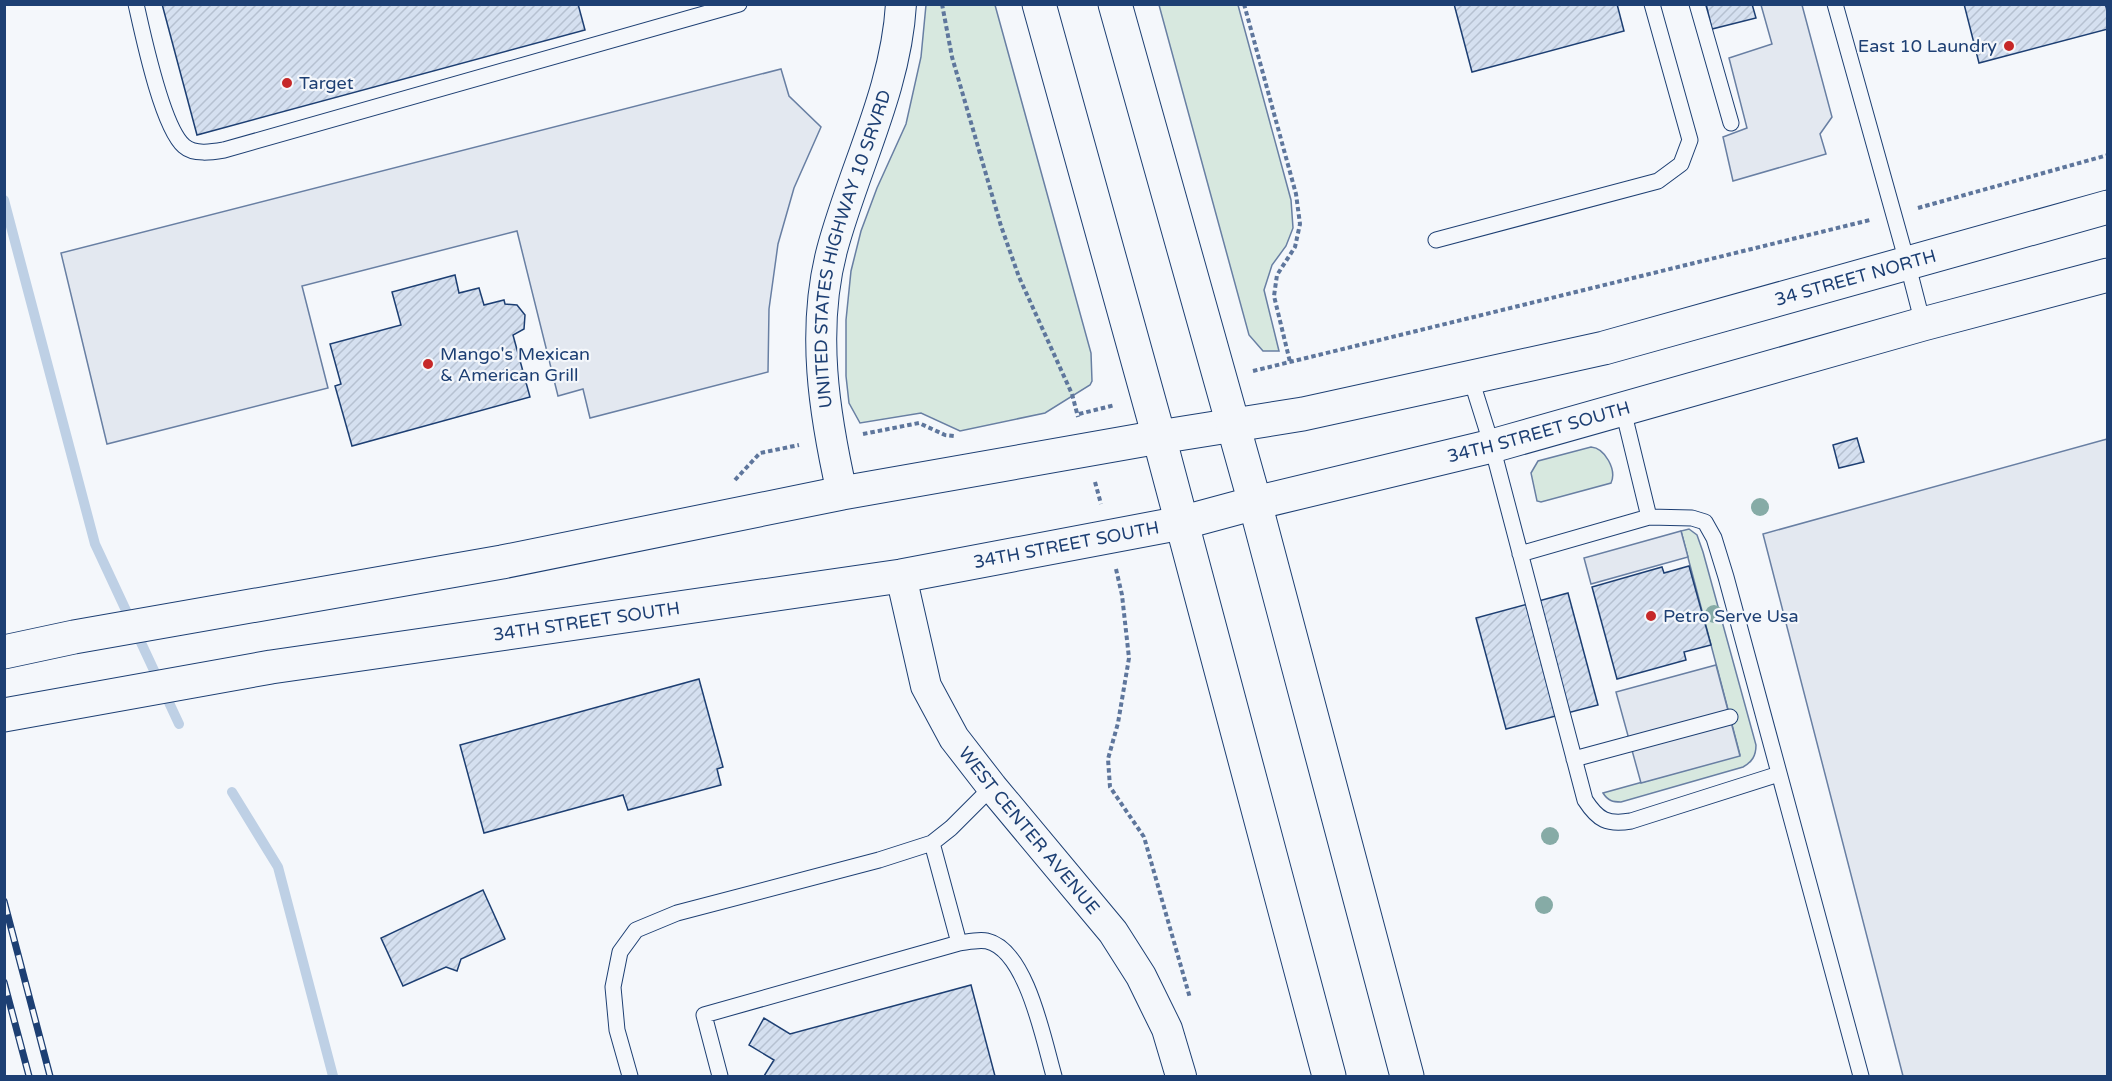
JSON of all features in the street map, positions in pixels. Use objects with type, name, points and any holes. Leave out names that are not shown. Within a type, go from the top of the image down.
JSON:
[{"type":"main road","points":[[1039,4],[1160,437],[1329,1077]]},
{"type":"main road","points":[[1115,4],[1255,503],[1407,1077]]},
{"type":"main road","name":"34 STREET NORTH","points":[[1470,379],[1604,348],[2108,207]]},
{"type":"main road","name":"34TH STREET SOUTH","points":[[4,716],[271,667],[901,576],[1181,523],[1492,446],[1923,324],[2108,275]]},
{"type":"main road","points":[[4,652],[74,637],[502,562],[842,493],[1303,414],[1470,379]]},
{"type":"street","name":"UNITED STATES HIGHWAY 10 SRVRD","points":[[842,493],[830,439],[821,371],[822,309],[837,232],[888,84],[900,28],[901,4]]},
{"type":"street","name":"WEST CENTER AVENUE","points":[[901,576],[926,686],[954,738],[1113,933],[1141,976],[1167,1029],[1181,1077]]},
{"type":"lane","points":[[136,4],[154,80],[173,132],[185,147],[205,152],[224,150],[739,4]]},
{"type":"lane","points":[[1436,240],[1658,181],[1681,164],[1690,140],[1652,4]]},
{"type":"lane","points":[[1697,4],[1731,123]]},
{"type":"lane","points":[[1835,4],[1923,324]]},
{"type":"lane","points":[[1470,379],[1492,446],[1585,800],[1593,813],[1604,820],[1617,823],[1631,821],[1779,774]]},
{"type":"lane","points":[[1623,410],[1649,517]]},
{"type":"lane","points":[[1520,554],[1649,517],[1692,518],[1705,522],[1714,538],[1861,1077]]},
{"type":"lane","points":[[1574,759],[1730,717]]},
{"type":"lane","points":[[630,1077],[617,1030],[613,987],[620,952],[636,930],[677,914],[879,860],[932,843],[951,828],[992,787]]},
{"type":"lane","points":[[932,843],[959,943]]},
{"type":"lane","points":[[720,1077],[704,1015],[959,943],[986,940],[1003,950],[1020,973],[1035,1009],[1054,1077]]},
{"type":"path","points":[[942,4],[952,57],[1001,226],[1019,277],[1072,394],[1077,414],[1066,417]]},
{"type":"path","points":[[1244,4],[1296,194],[1300,224],[1295,247],[1277,275],[1274,296],[1290,362],[1893,214],[2108,155]]},
{"type":"path","points":[[735,480],[760,453],[830,439],[919,423],[945,435],[964,438]]},
{"type":"path","points":[[1122,595],[1129,658],[1118,723],[1108,759],[1110,787],[1144,837],[1193,1008]]},
{"type":"shaded area","points":[[926,5],[995,5],[1091,353],[1092,381],[1090,385],[1045,413],[960,431],[921,413],[860,423],[849,403],[846,376],[846,320],[851,271],[861,231],[877,188],[906,124],[921,57]]},
{"type":"shaded area","points":[[1159,5],[1238,5],[1291,200],[1293,228],[1286,246],[1272,265],[1264,290],[1279,351],[1263,351],[1249,335]]},
{"type":"shaded area","points":[[1761,5],[1802,5],[1832,117],[1820,134],[1826,154],[1733,181],[1723,137],[1747,128],[1729,58],[1772,44]]},
{"type":"shaded area","points":[[781,69],[789,96],[821,127],[794,188],[778,244],[769,309],[768,372],[590,418],[583,389],[558,396],[517,231],[302,286],[328,388],[107,444],[61,253]]},
{"type":"shaded area","points":[[2107,439],[2107,1076],[1903,1076],[1763,534]]},
{"type":"shaded area","points":[[1591,447],[1601,451],[1609,460],[1612,472],[1611,483],[1541,502],[1537,501],[1531,473],[1538,461]]},
{"type":"shaded area","points":[[1689,529],[1697,535],[1703,552],[1756,745],[1755,752],[1751,761],[1743,767],[1621,802],[1613,801],[1603,793],[1740,755],[1681,531]]},
{"type":"shaded area","points":[[1681,531],[1688,557],[1591,584],[1584,558]]},
{"type":"shaded area","points":[[1716,665],[1740,756],[1641,783],[1616,692]]},
{"type":"building","name":"Target","points":[[162,4],[578,4],[585,30],[197,135]]},
{"type":"building","points":[[1454,4],[1617,4],[1624,31],[1472,72]]},
{"type":"building","points":[[1706,4],[1752,4],[1756,18],[1712,29]]},
{"type":"building","name":"East 10 Laundry","points":[[1964,4],[2105,4],[2108,13],[2108,29],[1979,63]]},
{"type":"building","name":"Mango's Mexican & American Grill","points":[[455,275],[459,293],[479,288],[484,305],[504,300],[505,304],[517,305],[525,315],[524,329],[513,335],[530,397],[352,446],[335,386],[341,384],[330,344],[401,325],[392,292]]},
{"type":"building","points":[[1857,438],[1864,462],[1839,468],[1833,445]]},
{"type":"building","name":"Petro Serve Usa","points":[[1689,566],[1711,645],[1684,652],[1686,660],[1617,679],[1592,587],[1662,567],[1664,573]]},
{"type":"building","points":[[1568,593],[1598,705],[1506,729],[1476,618]]},
{"type":"building","points":[[699,679],[723,767],[717,769],[721,785],[628,810],[623,795],[484,833],[460,745]]},
{"type":"building","points":[[483,890],[505,939],[461,959],[457,971],[446,967],[403,986],[381,938]]},
{"type":"building","points":[[971,985],[995,1076],[764,1076],[774,1060],[749,1045],[764,1018],[790,1034]]},
{"type":"waterway","points":[[4,200],[95,544],[179,724]]},
{"type":"waterway","points":[[232,792],[278,867],[333,1076]]},
{"type":"railway","points":[[4,901],[50,1076]]},
{"type":"railway","points":[[4,982],[29,1076]]},
{"type":"place","name":"East 10 Laundry","points":[[2009,46]]},
{"type":"place","name":"Target","points":[[287,83]]},
{"type":"place","name":"Mango's Mexican & American Grill","points":[[428,364]]},
{"type":"place","name":"Petro Serve Usa","points":[[1651,616]]}]
